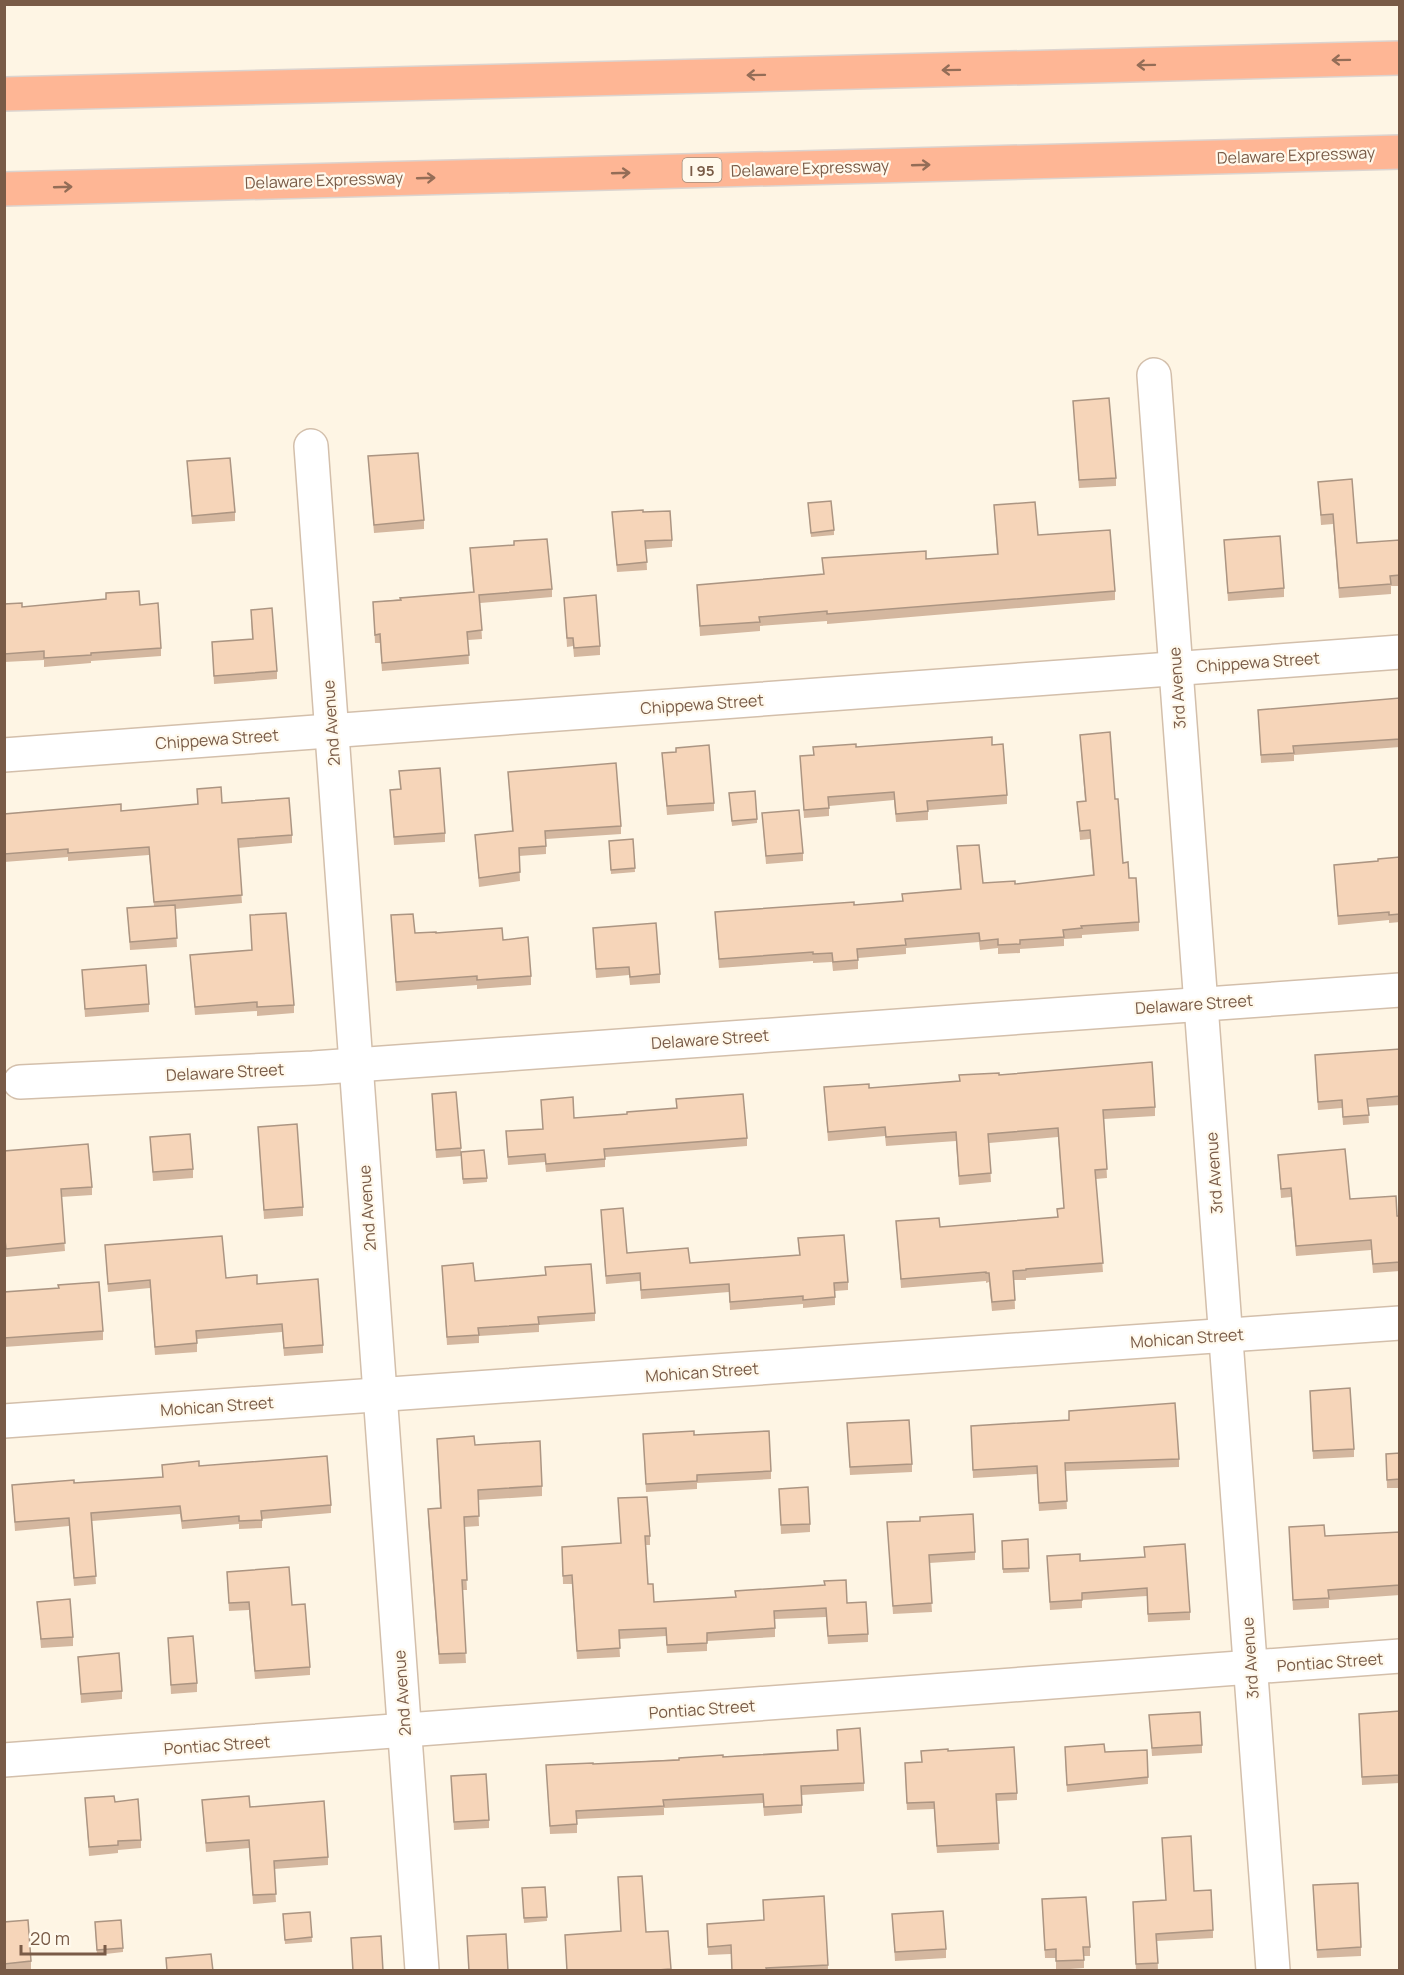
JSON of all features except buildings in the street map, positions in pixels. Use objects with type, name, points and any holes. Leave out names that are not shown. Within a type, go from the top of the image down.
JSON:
[{"type":"highway","points":[[4,94],[1400,58]]},
{"type":"highway","name":"Delaware Expressway","points":[[4,189],[1400,152]]},
{"type":"street","name":"3rd Avenue","points":[[1154,375],[1273,1971]]},
{"type":"street","name":"2nd Avenue","points":[[312,446],[422,1971]]},
{"type":"street","name":"Chippewa Street","points":[[4,755],[1400,652]]},
{"type":"street","name":"Delaware Street","points":[[20,1082],[356,1065],[1400,990]]},
{"type":"street","name":"Mohican Street","points":[[4,1421],[1400,1323]]},
{"type":"street","name":"Pontiac Street","points":[[4,1760],[1400,1656]]}]
